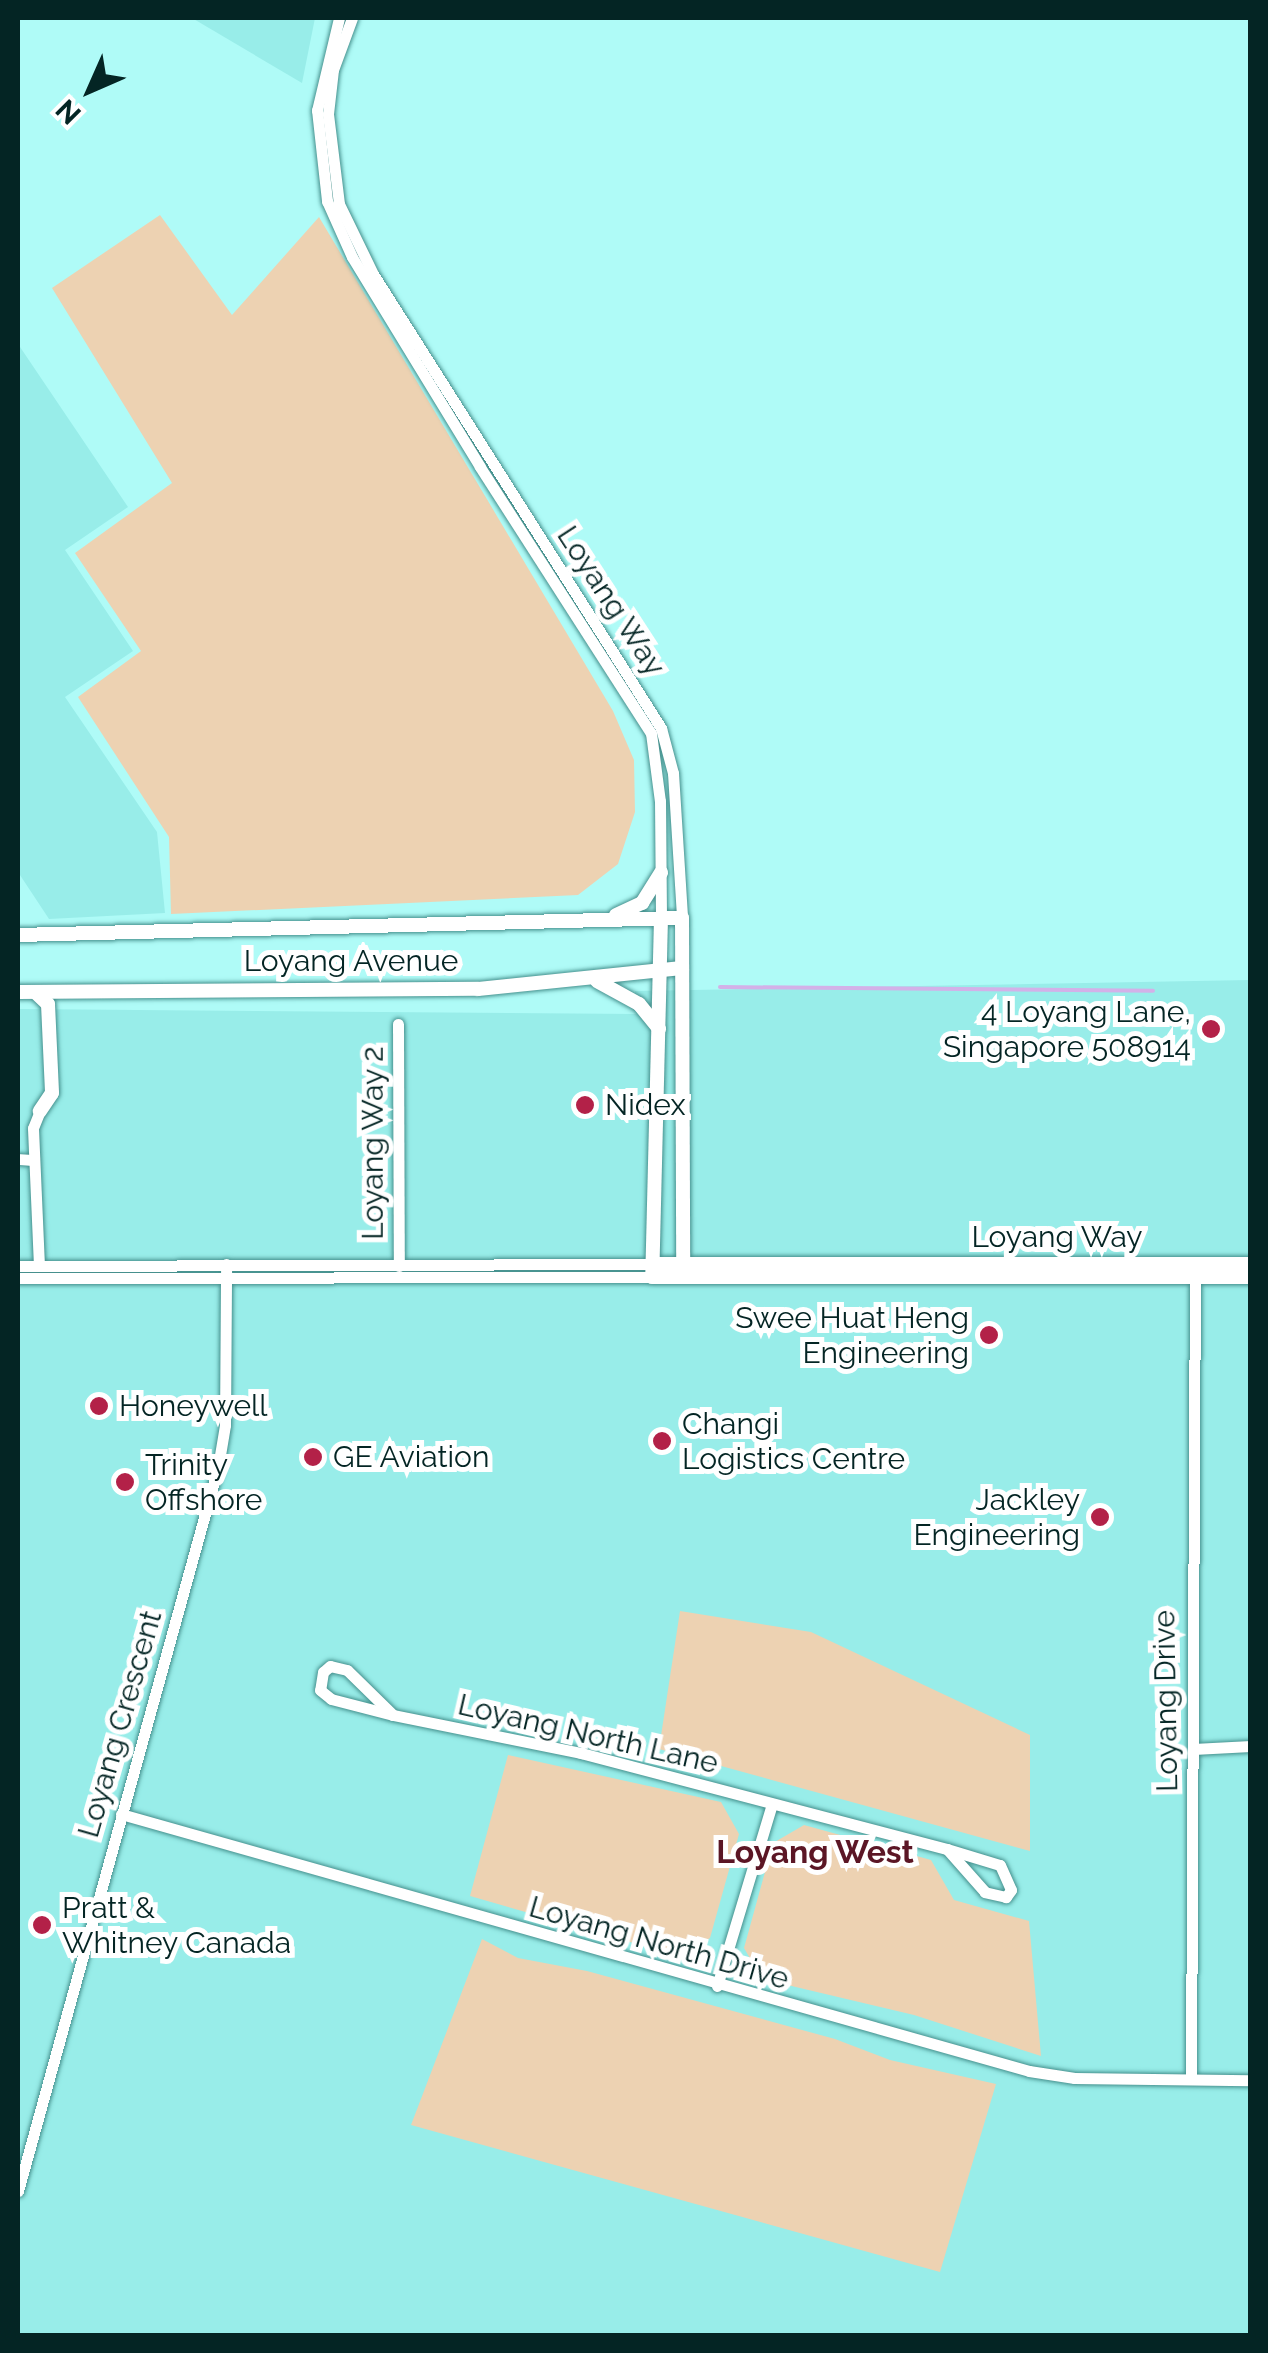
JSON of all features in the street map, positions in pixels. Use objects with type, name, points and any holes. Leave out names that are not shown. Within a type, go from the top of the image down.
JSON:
[{"type":"main road","points":[[606,919],[642,902],[661,873]]},
{"type":"main road","name":"Loyang Way","points":[[661,918],[662,1034],[652,1270],[1195,1271],[1250,1278]]},
{"type":"main road","name":"Loyang Avenue","points":[[18,935],[682,918]]},
{"type":"main road","name":"Loyang Way","points":[[682,918],[683,1270]]},
{"type":"main road","name":"Loyang Avenue","points":[[18,992],[478,989],[597,981],[682,968]]},
{"type":"main road","points":[[597,981],[639,1004],[662,1034]]},
{"type":"main road","points":[[34,992],[48,1004],[52,1093],[40,1111]]},
{"type":"main road","name":"Loyang Way","points":[[1195,1271],[1250,1264]]},
{"type":"street","name":"Loyang Way","points":[[339,18],[317,110],[319,166],[333,218],[480,467],[651,733],[661,918]]},
{"type":"street","name":"Loyang Way","points":[[352,18],[334,70],[328,114],[340,204],[382,290],[661,728],[673,774],[682,918]]},
{"type":"street","name":"Loyang Way 2","points":[[398,1024],[399,1263]]},
{"type":"street","points":[[40,1111],[32,1128],[39,1266],[51,1277]]},
{"type":"street","points":[[18,1160],[34,1160]]},
{"type":"street","name":"Loyang Way","points":[[19,1274],[51,1277],[399,1263],[652,1270]]},
{"type":"street","points":[[399,1263],[408,1276]]},
{"type":"street","name":"Loyang Way","points":[[19,1274],[39,1266],[408,1276],[652,1270]]},
{"type":"street","name":"Loyang Crescent","points":[[18,2192],[218,1467],[225,1425],[226,1270]]},
{"type":"street","name":"Loyang Drive","points":[[1191,2078],[1195,1271]]},
{"type":"street","name":"Loyang North Lane","points":[[393,1715],[347,1670],[330,1666],[323,1672],[320,1690],[331,1699],[393,1715],[581,1753],[946,1849],[1000,1865],[1011,1890],[1006,1896],[985,1892],[946,1849]]},
{"type":"street","points":[[1194,1748],[1250,1746]]},
{"type":"street","points":[[716,1986],[772,1804]]},
{"type":"street","name":"Loyang North Drive","points":[[121,1814],[716,1986],[1029,2071],[1191,2078]]},
{"type":"street","points":[[1191,2078],[1250,2080]]},
{"type":"shaded area","points":[[192,18],[315,18],[302,83]]},
{"type":"shaded area","points":[[160,215],[232,315],[319,217],[613,711],[634,760],[635,812],[618,864],[578,895],[171,914],[169,837],[78,697],[141,651],[75,553],[172,483],[52,288]]},
{"type":"shaded area","points":[[18,344],[128,507],[65,550],[133,651],[65,697],[157,832],[165,913],[49,919],[18,872]]},
{"type":"shaded area","points":[[1250,980],[1250,2335],[18,2336],[18,1009],[636,1014],[635,991]]},
{"type":"shaded area","points":[[680,1611],[811,1632],[1030,1735],[1030,1851],[659,1749]]},
{"type":"shaded area","points":[[508,1755],[721,1802],[739,1834],[710,1938],[679,1956],[470,1896]]},
{"type":"shaded area","points":[[804,1825],[931,1860],[954,1900],[1029,1921],[1041,2056],[914,2015],[762,1979],[744,1948],[773,1843]]},
{"type":"shaded area","points":[[482,1939],[518,1958],[587,1971],[835,2039],[890,2060],[996,2084],[940,2272],[411,2125]]},
{"type":"waterway","points":[[720,987],[1153,991]]},
{"type":"place","name":"4 Loyang Lane, Singapore 508914","points":[[1211,1029]]},
{"type":"place","name":"Nidex","points":[[585,1105]]},
{"type":"place","name":"Swee Huat Heng Engineering","points":[[989,1335]]},
{"type":"place","name":"Honeywell","points":[[99,1406]]},
{"type":"place","name":"Changi Logistics Centre","points":[[662,1441]]},
{"type":"place","name":"GE Aviation","points":[[313,1457]]},
{"type":"place","name":"Trinity Offshore","points":[[125,1482]]},
{"type":"place","name":"Jackley Engineering","points":[[1100,1517]]},
{"type":"place","name":"Pratt & Whitney Canada","points":[[42,1925]]},
{"type":"district","name":"Loyang West","points":[[815,1852]]}]
